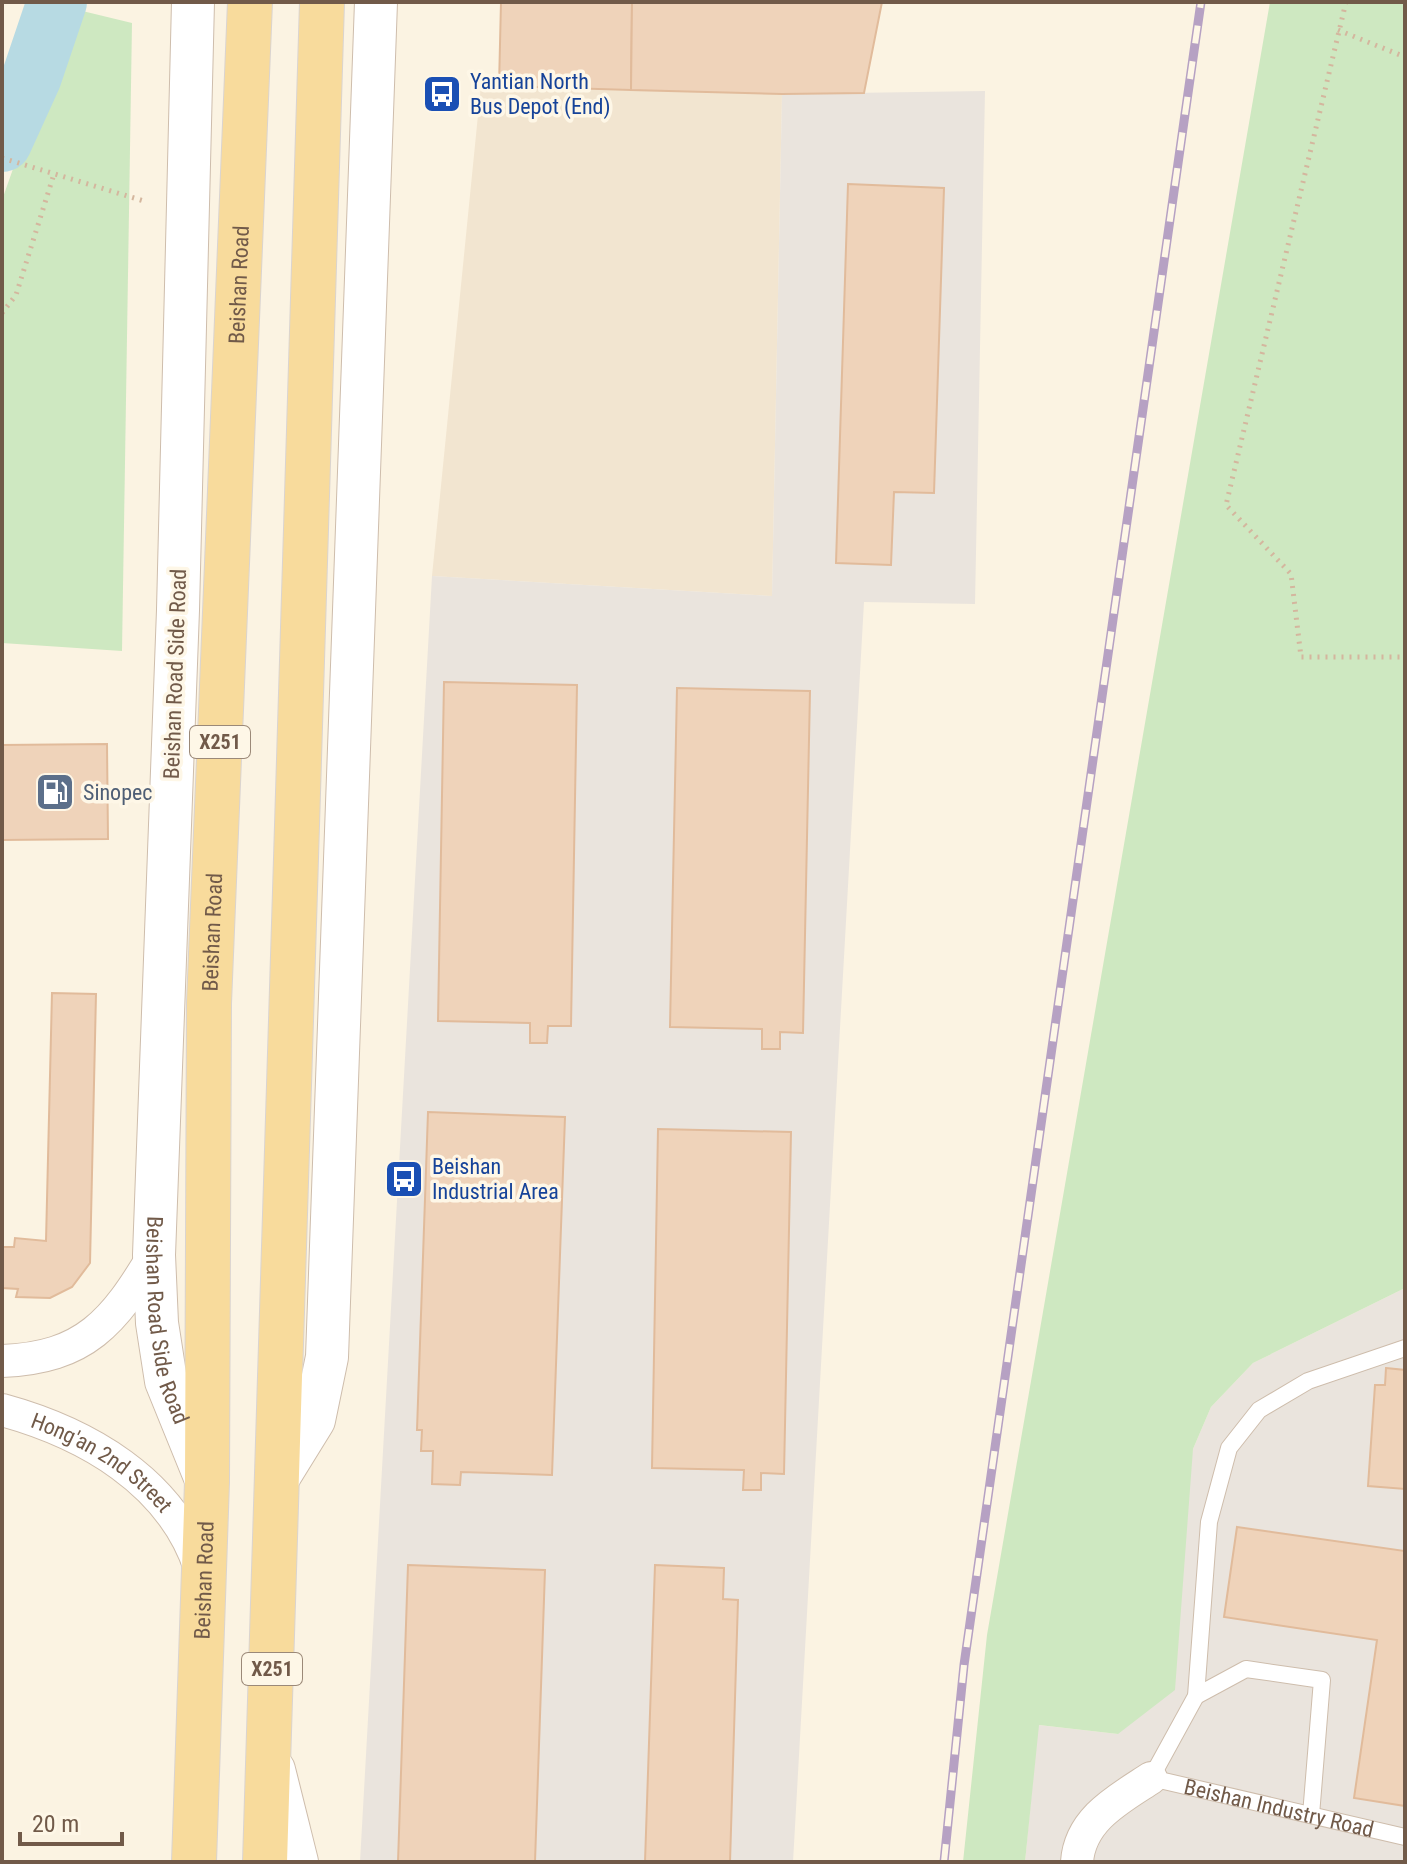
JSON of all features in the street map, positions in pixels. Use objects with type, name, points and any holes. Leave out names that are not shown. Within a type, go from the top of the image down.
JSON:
[{"type":"main road","name":"X251","points":[[265,1862],[280,1475],[299,673],[322,2]]},
{"type":"main road","name":"Beishan Road","points":[[194,1862],[207,1482],[209,1003],[249,9]]},
{"type":"street","name":"Beishan Road Side Road","points":[[193,2],[178,610],[154,1255],[157,1323],[166,1381],[207,1482]]},
{"type":"street","points":[[280,1475],[314,1420],[327,1357],[376,2]]},
{"type":"street","points":[[2,1361],[33,1360],[60,1351],[100,1328],[125,1305],[154,1255]]},
{"type":"street","name":"Hong'an 2nd Street","points":[[2,1410],[59,1428],[129,1469],[166,1505],[190,1539],[204,1580]]},
{"type":"street","points":[[269,1749],[297,1862]]},
{"type":"street","name":"Beishan Industry Road","points":[[1077,1862],[1078,1853],[1099,1812],[1151,1778]]},
{"type":"lane","name":"Beishan Industry Road","points":[[1405,1348],[1308,1381],[1259,1410],[1229,1448],[1209,1522],[1196,1696],[1151,1778],[1405,1837]]},
{"type":"lane","points":[[1196,1696],[1246,1669],[1322,1680],[1311,1815]]},
{"type":"path","points":[[1346,2],[1226,505],[1291,574],[1301,657],[1405,657]]},
{"type":"path","points":[[1338,30],[1405,57]]},
{"type":"path","points":[[2,158],[144,201]]},
{"type":"path","points":[[2,313],[16,295],[54,174]]},
{"type":"shaded area","points":[[481,85],[782,94],[772,596],[432,576]]},
{"type":"shaded area","points":[[985,91],[975,604],[864,602],[793,1862],[360,1862],[432,576],[772,596],[782,94]]},
{"type":"shaded area","points":[[1405,1288],[1405,1862],[1025,1862],[1038,1725],[1118,1734],[1193,1449],[1211,1407],[1253,1363]]},
{"type":"green space","points":[[1270,2],[1405,2],[1405,1288],[1253,1363],[1211,1407],[1193,1449],[1175,1690],[1118,1734],[1039,1725],[1025,1862],[963,1862],[987,1635]]},
{"type":"green space","points":[[70,8],[132,23],[122,651],[2,643],[2,200]]},
{"type":"building","points":[[501,2],[632,2],[631,90],[499,86]]},
{"type":"building","points":[[632,2],[882,2],[864,93],[782,94],[631,90]]},
{"type":"building","points":[[848,184],[944,188],[934,493],[894,492],[891,565],[836,563]]},
{"type":"building","points":[[444,682],[577,685],[571,1026],[548,1026],[547,1043],[530,1043],[530,1023],[438,1021]]},
{"type":"building","points":[[677,688],[810,691],[803,1033],[780,1032],[780,1049],[762,1049],[762,1029],[670,1027]]},
{"type":"building","name":"Sinopec","points":[[107,744],[108,839],[2,840],[2,745]]},
{"type":"building","points":[[52,993],[96,994],[90,1263],[72,1287],[50,1298],[16,1297],[18,1289],[2,1288],[2,1247],[14,1247],[15,1238],[46,1241]]},
{"type":"building","points":[[428,1112],[565,1117],[552,1475],[461,1472],[460,1485],[432,1484],[433,1451],[421,1451],[422,1430],[417,1430]]},
{"type":"building","points":[[658,1129],[791,1132],[784,1474],[761,1473],[761,1490],[743,1490],[744,1470],[652,1468]]},
{"type":"building","points":[[1386,1368],[1405,1370],[1405,1489],[1368,1486],[1375,1385],[1385,1385]]},
{"type":"building","points":[[1237,1527],[1405,1551],[1405,1806],[1354,1798],[1377,1640],[1224,1617]]},
{"type":"building","points":[[408,1565],[545,1570],[535,1862],[398,1862]]},
{"type":"building","points":[[655,1565],[724,1568],[723,1599],[738,1600],[730,1862],[645,1862]]},
{"type":"waterway","points":[[2,142],[32,76],[57,2]]},
{"type":"railway","points":[[944,1862],[964,1665],[1201,2]]},
{"type":"place","name":"Yantian North Bus Depot (End)","points":[[442,94]]},
{"type":"place","name":"Sinopec","points":[[55,792]]},
{"type":"place","name":"Beishan Industrial Area","points":[[404,1179]]}]
